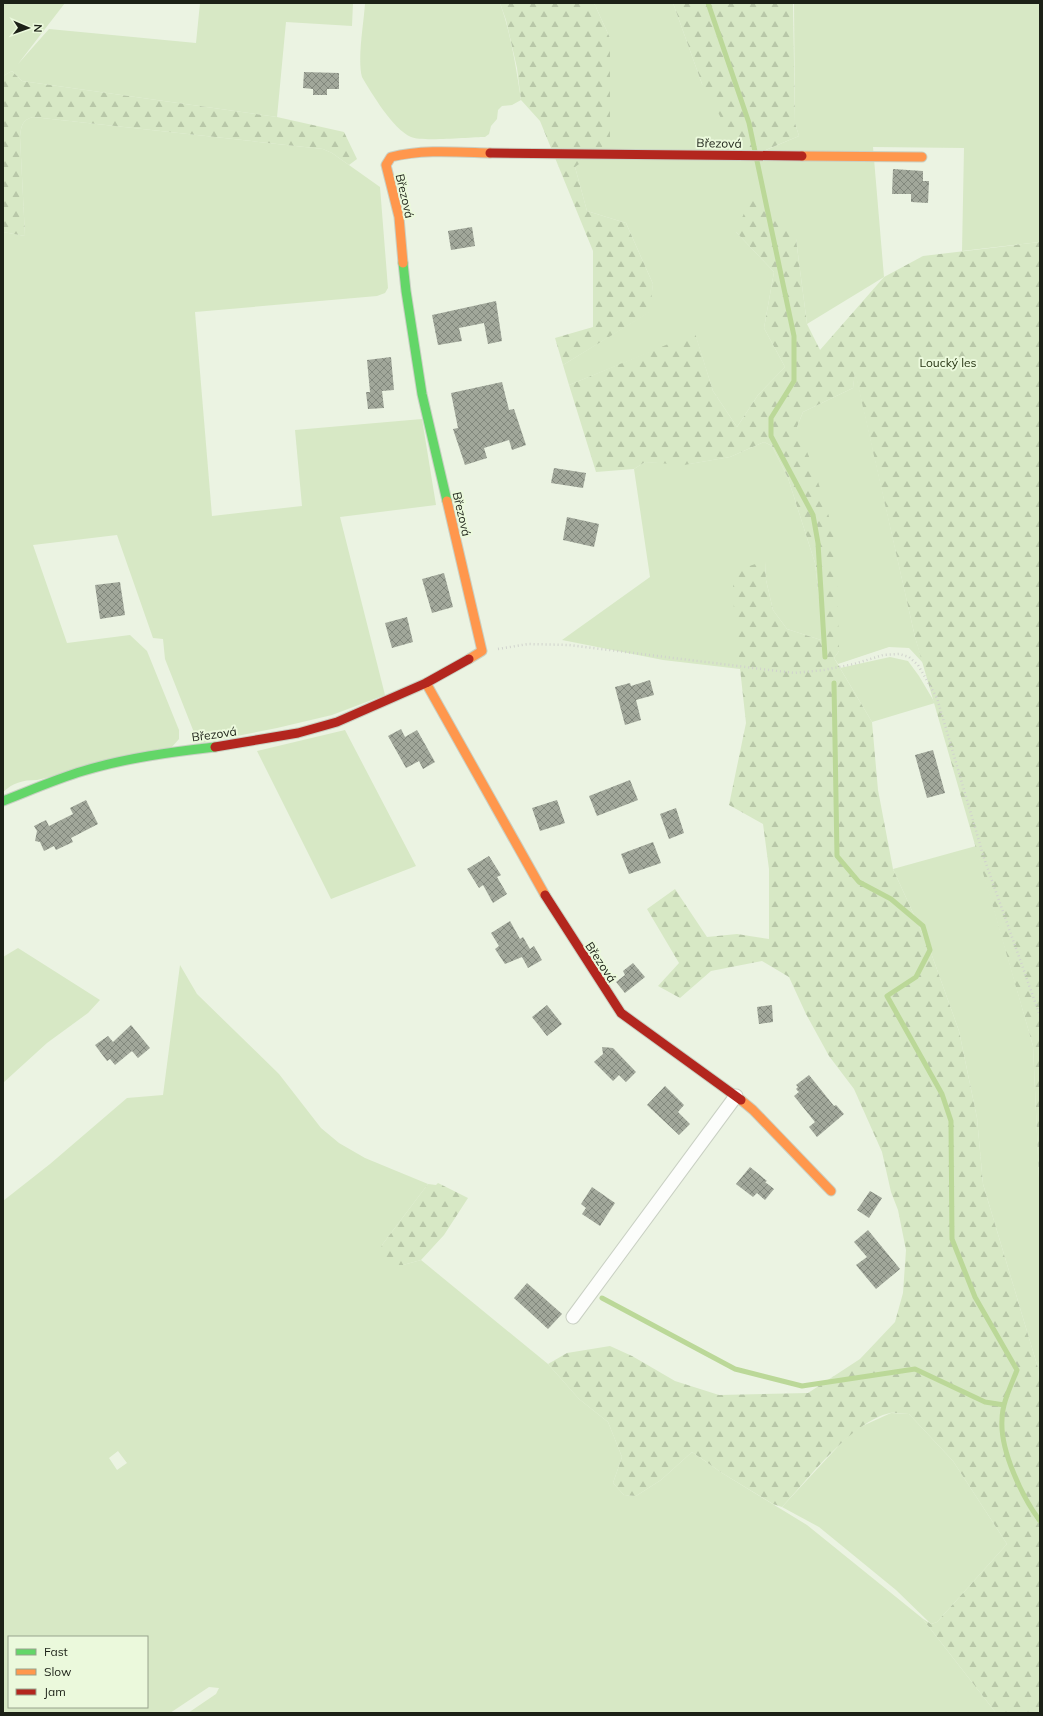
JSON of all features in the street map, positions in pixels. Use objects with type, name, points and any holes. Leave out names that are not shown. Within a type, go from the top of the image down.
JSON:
[{"type":"street","name":"Březová","points":[[3,801],[82,771],[112,763],[152,755],[256,740],[309,730],[337,722],[426,683],[482,651],[422,394],[406,291],[399,217],[386,165],[391,157],[403,154],[425,152],[922,157]]},
{"type":"street","name":"Březová","points":[[426,683],[539,886],[621,1013],[736,1096],[753,1110],[831,1191]]},
{"type":"street","points":[[573,1317],[736,1096]]},
{"type":"path","points":[[482,651],[528,644],[569,645],[794,673],[824,670],[854,664],[883,655],[899,654],[909,657],[918,665],[937,698],[984,858],[1040,1016]]},
{"type":"green space","points":[[3,3],[65,3],[18,64],[49,29],[196,43],[200,3],[353,3],[352,26],[286,22],[277,117],[22,81],[12,71],[3,76]]},
{"type":"green space","points":[[365,3],[500,3],[510,39],[521,100],[512,105],[502,106],[498,110],[497,119],[491,126],[489,134],[485,137],[425,139],[411,137],[404,133],[390,119],[362,77],[360,51]]},
{"type":"green space","points":[[500,3],[594,3],[610,38],[610,141],[575,167],[587,211],[626,223],[653,284],[650,312],[563,365],[555,338],[593,327],[593,251],[540,121],[521,100],[517,68],[506,20]]},
{"type":"green space","points":[[594,3],[673,3],[702,84],[766,150],[799,136],[795,123],[794,3],[1040,3],[1040,242],[962,251],[964,148],[873,147],[884,277],[807,324],[796,239],[736,232],[774,272],[764,328],[785,367],[758,395],[737,427],[713,391],[695,334],[569,385],[563,365],[649,312],[653,284],[626,223],[587,211],[575,167],[610,38]]},
{"type":"green space","points":[[673,3],[793,3],[795,123],[799,136],[744,159],[702,84]]},
{"type":"green space","points":[[12,71],[22,81],[277,117],[344,132],[357,159],[349,165],[332,153],[323,149],[33,117],[24,122],[20,137],[25,236],[3,232],[3,76]]},
{"type":"green space","points":[[33,117],[323,149],[332,153],[380,187],[388,288],[385,293],[377,296],[195,312],[212,516],[302,506],[295,430],[422,419],[436,505],[340,517],[385,695],[332,715],[277,728],[201,743],[195,735],[165,659],[163,639],[153,638],[117,535],[33,545],[67,643],[130,635],[147,651],[179,730],[179,739],[171,748],[37,780],[22,781],[10,786],[3,792],[3,232],[25,236],[20,137],[24,122]]},
{"type":"green space","name":"Loucký les","points":[[754,190],[796,239],[807,324],[820,350],[884,277],[923,256],[1040,242],[1040,1200],[1033,1046],[915,637],[855,372],[853,388],[803,412],[797,427],[814,469],[836,539],[839,651],[834,658],[872,722],[878,790],[893,869],[930,950],[959,1031],[977,1118],[983,1184],[1038,1368],[1040,1391],[1040,1713],[996,1713],[922,1618],[931,1624],[937,1622],[1007,1544],[953,1461],[909,1414],[890,1413],[876,1418],[861,1427],[832,1452],[782,1507],[773,1504],[722,1473],[692,1452],[661,1480],[636,1496],[624,1495],[613,1483],[622,1457],[608,1422],[579,1399],[548,1364],[567,1353],[610,1346],[632,1356],[675,1381],[719,1395],[808,1393],[860,1359],[895,1322],[903,1293],[906,1250],[898,1210],[891,1192],[882,1152],[854,1089],[829,1056],[806,1014],[789,977],[762,961],[711,971],[680,998],[658,986],[679,963],[647,909],[675,889],[707,937],[737,934],[769,939],[769,869],[763,824],[729,805],[746,723],[734,614],[733,578],[743,568],[765,561],[766,580],[773,610],[787,629],[824,641],[815,563],[788,478],[772,446],[764,442],[730,457],[684,465],[645,462],[634,469],[596,472],[569,385],[695,333],[713,391],[737,427],[758,395],[785,367],[764,328],[774,272],[736,232]]},
{"type":"green space","points":[[855,370],[915,637],[923,663],[909,648],[889,647],[838,664],[834,658],[839,651],[797,427],[803,412],[853,388]]},
{"type":"green space","points":[[764,442],[772,446],[788,478],[815,563],[824,641],[787,629],[773,610],[766,580],[765,562],[740,669],[663,660],[562,640],[650,577],[634,469],[645,462],[689,464],[730,457]]},
{"type":"green space","points":[[890,657],[908,661],[935,703],[872,722],[840,668]]},
{"type":"green space","points":[[345,730],[416,866],[331,899],[257,751]]},
{"type":"green space","points":[[976,846],[1033,1046],[1040,1200],[1040,1391],[1038,1368],[983,1184],[977,1118],[959,1031],[930,950],[893,869]]},
{"type":"green space","points":[[18,948],[100,1000],[88,1013],[47,1043],[3,1083],[3,957]]},
{"type":"green space","points":[[180,965],[197,994],[279,1074],[321,1128],[339,1143],[365,1158],[428,1184],[382,1245],[403,1265],[421,1260],[548,1364],[579,1399],[608,1422],[622,1457],[613,1483],[624,1495],[636,1496],[661,1480],[692,1452],[722,1473],[807,1525],[922,1618],[996,1713],[188,1713],[216,1694],[219,1688],[209,1687],[170,1713],[3,1713],[3,1201],[50,1164],[127,1098],[163,1095]],"holes":[[[118,1451],[127,1463],[117,1470],[109,1458]]]},
{"type":"green space","points":[[438,1183],[468,1198],[444,1235],[421,1260],[403,1265],[390,1265],[379,1257],[382,1245],[428,1184],[436,1185]]},
{"type":"green space","points":[[891,1413],[909,1414],[953,1461],[1007,1544],[937,1622],[931,1624],[896,1590],[819,1527],[782,1507],[844,1440],[858,1428]]},
{"type":"building","points":[[304,72],[339,73],[339,89],[327,89],[327,95],[313,95],[313,89],[303,88]]},
{"type":"building","points":[[893,169],[923,171],[923,181],[929,181],[928,203],[911,202],[911,194],[892,194]]},
{"type":"building","points":[[472,227],[475,246],[451,250],[448,231]]},
{"type":"building","points":[[496,301],[502,341],[488,344],[484,323],[459,328],[462,341],[438,345],[432,315]]},
{"type":"building","points":[[391,357],[394,390],[382,391],[384,408],[368,409],[366,392],[370,392],[367,360]]},
{"type":"building","points":[[502,382],[509,410],[514,409],[526,445],[512,450],[509,440],[484,448],[487,458],[465,465],[453,429],[458,428],[451,393]]},
{"type":"building","points":[[554,468],[586,473],[583,488],[551,483]]},
{"type":"building","points":[[567,517],[599,524],[594,547],[563,540]]},
{"type":"building","points":[[444,573],[453,607],[432,613],[422,579]]},
{"type":"building","points":[[120,582],[125,615],[100,619],[95,585]]},
{"type":"building","points":[[407,617],[413,642],[392,648],[385,623]]},
{"type":"building","points":[[650,680],[654,695],[636,700],[641,720],[625,725],[615,687],[630,683],[631,686]]},
{"type":"building","points":[[401,729],[405,737],[417,730],[435,762],[423,769],[419,761],[406,768],[388,736]]},
{"type":"building","points":[[933,750],[945,793],[927,798],[915,755]]},
{"type":"building","points":[[630,780],[638,800],[597,816],[589,796]]},
{"type":"building","points":[[86,800],[98,824],[71,838],[73,842],[56,850],[54,846],[44,851],[40,842],[35,841],[37,831],[34,826],[46,820],[49,826],[73,814],[70,808]]},
{"type":"building","points":[[557,800],[565,823],[540,831],[532,808]]},
{"type":"building","points":[[676,808],[684,833],[669,839],[660,814]]},
{"type":"building","points":[[653,842],[661,863],[629,874],[621,854]]},
{"type":"building","points":[[489,856],[501,875],[497,877],[507,894],[493,903],[483,885],[479,888],[467,869]]},
{"type":"building","points":[[510,921],[520,939],[523,937],[530,949],[534,946],[542,960],[528,968],[522,957],[505,964],[495,949],[499,946],[491,933]]},
{"type":"building","points":[[633,963],[645,977],[625,993],[616,982],[625,975],[623,971]]},
{"type":"building","points":[[547,1005],[562,1024],[547,1036],[532,1017]]},
{"type":"building","points":[[772,1005],[773,1022],[759,1024],[757,1007]]},
{"type":"building","points":[[131,1025],[150,1048],[138,1058],[132,1051],[115,1065],[110,1059],[107,1061],[95,1045],[108,1036],[113,1042]]},
{"type":"building","points":[[602,1047],[613,1048],[636,1072],[626,1082],[619,1075],[613,1081],[594,1062],[603,1054]]},
{"type":"building","points":[[809,1075],[834,1106],[836,1105],[844,1114],[817,1137],[809,1127],[815,1122],[794,1096],[799,1092],[796,1089],[798,1087],[796,1085]]},
{"type":"building","points":[[665,1086],[684,1105],[678,1112],[690,1124],[679,1135],[647,1105]]},
{"type":"building","points":[[750,1167],[774,1189],[765,1200],[757,1193],[753,1197],[736,1184]]},
{"type":"building","points":[[592,1187],[615,1203],[600,1226],[582,1214],[586,1208],[581,1204]]},
{"type":"building","points":[[870,1191],[882,1198],[869,1218],[857,1210]]},
{"type":"building","points":[[868,1230],[900,1269],[876,1289],[856,1265],[867,1257],[854,1242]]},
{"type":"building","points":[[527,1283],[562,1314],[548,1329],[514,1298]]},
{"type":"waterway","points":[[708,3],[749,123],[794,336],[794,381],[771,418],[771,436],[813,515],[818,543],[825,657]]},
{"type":"waterway","points":[[834,683],[837,856],[859,882],[891,899],[923,926],[930,950],[916,977],[887,996],[942,1094],[951,1121],[952,1239],[975,1297],[1017,1370],[1007,1395],[1002,1414],[1002,1432],[1008,1459],[1026,1499],[1040,1521]]},
{"type":"waterway","points":[[602,1298],[735,1369],[802,1386],[915,1369],[985,1402],[1004,1405]]},
{"type":"traffic: fast","points":[[403,263],[422,394],[447,501]]},
{"type":"traffic: fast","points":[[3,801],[99,766],[149,756],[215,747]]},
{"type":"traffic: slow","points":[[403,263],[399,217],[386,165],[391,157],[403,154],[428,152],[490,153]]},
{"type":"traffic: slow","points":[[802,156],[922,157]]},
{"type":"traffic: slow","points":[[447,501],[482,651],[469,659]]},
{"type":"traffic: slow","points":[[426,683],[545,895]]},
{"type":"traffic: slow","points":[[741,1100],[753,1110],[831,1191]]},
{"type":"traffic: jam","points":[[490,153],[802,156]]},
{"type":"traffic: jam","points":[[215,747],[298,733],[337,722],[426,683],[469,659]]},
{"type":"traffic: jam","points":[[545,895],[621,1013],[741,1100]]}]
